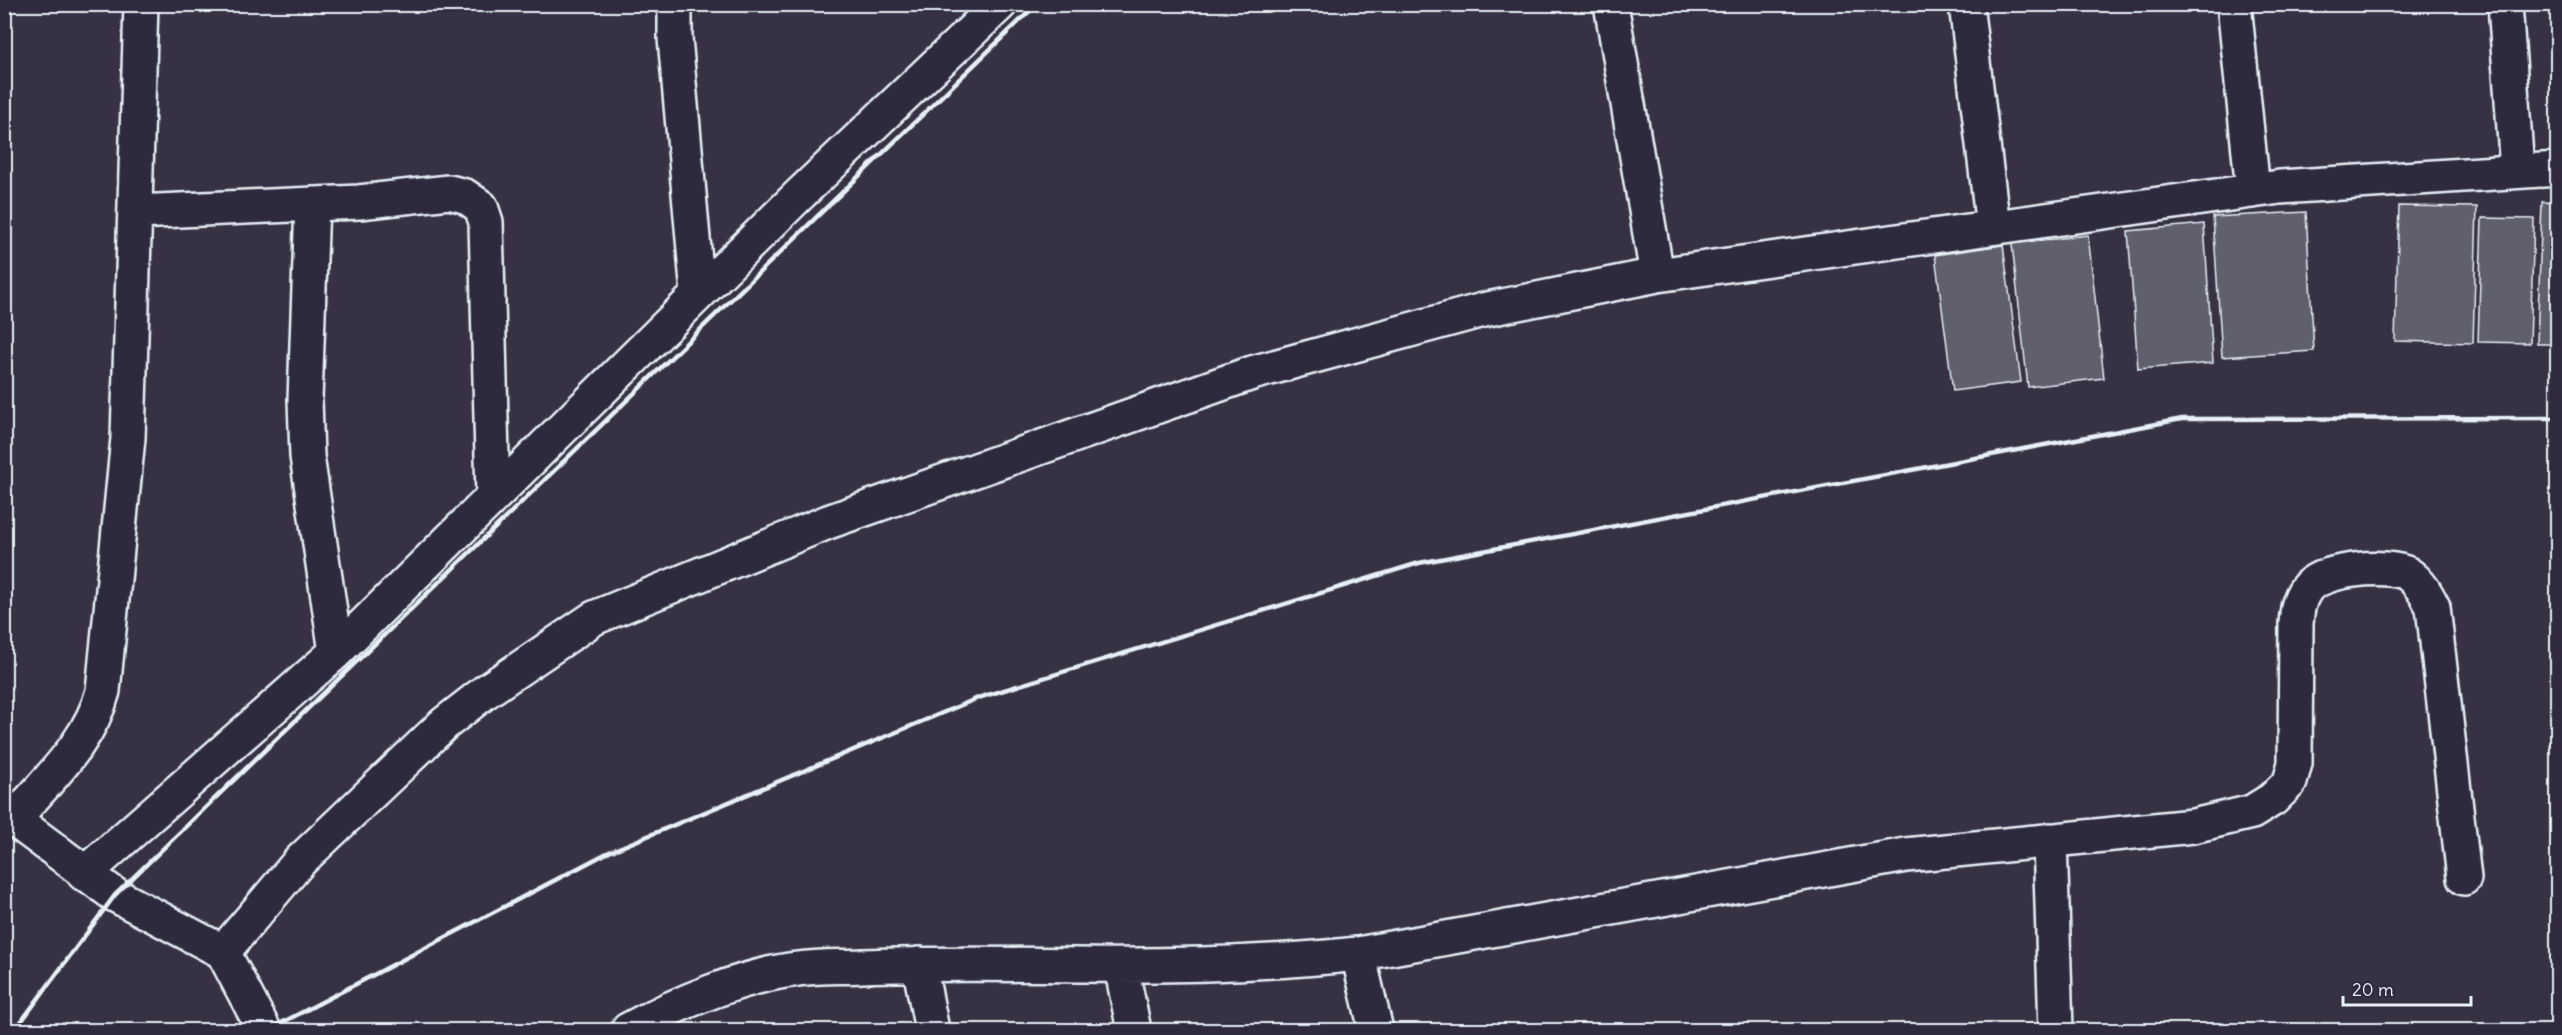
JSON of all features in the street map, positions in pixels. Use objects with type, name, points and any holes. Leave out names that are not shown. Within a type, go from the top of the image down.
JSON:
[{"type":"street","points":[[141,4],[128,438],[104,691],[98,712],[86,734],[9,816],[115,895],[223,952],[264,1030]]},
{"type":"street","points":[[675,4],[675,38],[698,294]]},
{"type":"street","points":[[84,874],[336,652],[796,197],[974,16],[1000,4]]},
{"type":"street","points":[[1611,4],[1657,274]]},
{"type":"street","points":[[1966,4],[1993,227]]},
{"type":"street","points":[[2234,4],[2253,191]]},
{"type":"street","points":[[2505,4],[2517,170]]},
{"type":"street","points":[[223,952],[300,861],[444,724],[485,692],[594,618],[828,522],[1252,373],[1483,310],[1657,274],[2280,187],[2558,169]]},
{"type":"street","points":[[136,212],[359,202],[449,192],[465,196],[481,207],[486,222],[493,497]]},
{"type":"street","points":[[312,204],[305,400],[308,456],[336,652]]},
{"type":"street","points":[[628,1030],[653,1016],[692,1000],[756,978],[797,969],[919,963],[1121,966],[1284,961],[1358,954],[1906,855],[2193,826],[2252,812],[2273,799],[2290,782],[2295,763],[2298,604],[2307,587],[2325,577],[2348,571],[2390,567],[2408,574],[2424,589],[2433,608],[2464,878]]},
{"type":"street","points":[[2050,840],[2056,1030]]},
{"type":"street","points":[[1358,954],[1376,1030]]},
{"type":"street","points":[[919,963],[932,1030]]},
{"type":"street","points":[[1121,966],[1134,1030]]},
{"type":"building","points":[[2542,202],[2558,203],[2558,344],[2537,344]]},
{"type":"building","points":[[2399,206],[2477,207],[2473,343],[2395,341]]},
{"type":"building","points":[[2306,212],[2314,351],[2222,357],[2213,217]]},
{"type":"building","points":[[2482,218],[2534,219],[2530,343],[2478,342]]},
{"type":"building","points":[[2204,224],[2213,363],[2138,369],[2128,231]]},
{"type":"building","points":[[2088,235],[2104,378],[2028,387],[2012,244]]},
{"type":"building","points":[[2003,245],[2021,382],[1953,391],[1935,255]]},
{"type":"railway","points":[[15,1030],[115,895],[1037,4]]},
{"type":"railway","points":[[268,1030],[607,853],[978,698],[1419,563],[2182,419],[2558,418]]}]
